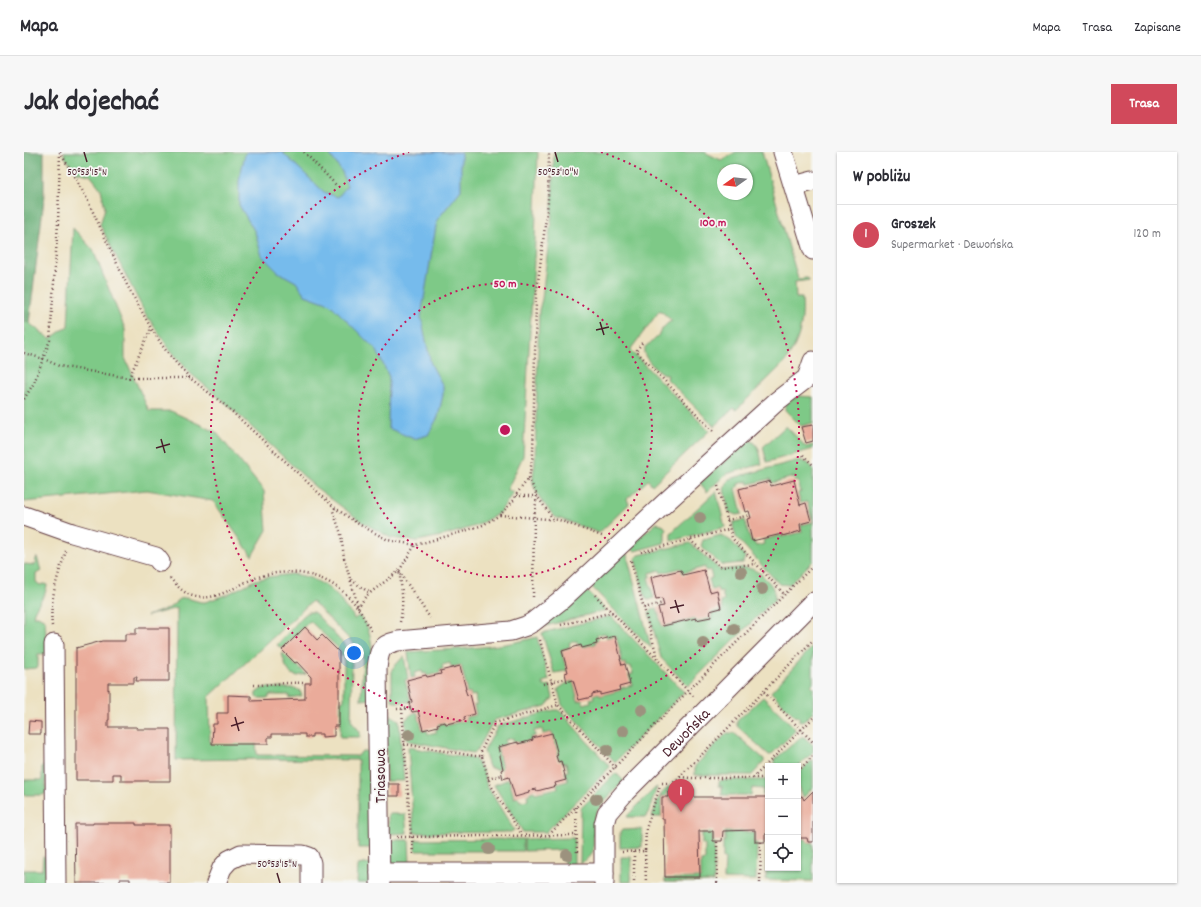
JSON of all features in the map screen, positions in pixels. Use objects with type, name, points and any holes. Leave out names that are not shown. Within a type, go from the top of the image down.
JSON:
[{"type":"street","points":[[784,152],[813,250]]},
{"type":"street","points":[[794,186],[813,181]]},
{"type":"street","points":[[390,644],[511,631],[526,626],[546,612],[581,581],[626,549],[728,446],[777,401],[811,374]]},
{"type":"street","points":[[24,516],[72,533],[156,558],[160,562]]},
{"type":"street","name":"Dewońska","points":[[604,878],[605,817],[632,786],[706,709],[813,603]]},
{"type":"street","points":[[54,644],[56,883]]},
{"type":"street","name":"Triasowa","points":[[380,878],[378,669],[379,653],[390,644]]},
{"type":"street","points":[[216,883],[222,868],[229,860],[241,854],[303,854],[309,857],[311,863],[311,883]]},
{"type":"street","points":[[380,878],[604,878]]},
{"type":"path","points":[[60,152],[86,197],[105,241],[151,328],[164,348],[190,378],[226,406],[335,508],[360,525],[388,540],[415,545],[483,525],[500,515],[514,500],[515,496],[529,478],[533,454],[536,298],[548,202],[549,152]]},
{"type":"path","points":[[24,399],[34,383],[50,340],[58,224],[60,152]]},
{"type":"path","points":[[304,152],[337,186]]},
{"type":"path","points":[[129,378],[151,328]]},
{"type":"path","points":[[642,343],[636,351],[728,446]]},
{"type":"path","points":[[24,353],[44,359],[59,366],[129,378],[190,378]]},
{"type":"path","points":[[804,455],[813,465]]},
{"type":"path","points":[[529,478],[537,496],[553,519]]},
{"type":"path","points":[[718,486],[732,538],[784,594]]},
{"type":"path","points":[[515,496],[537,496]]},
{"type":"path","points":[[533,605],[534,517],[537,496]]},
{"type":"path","points":[[335,508],[334,511],[341,534],[344,558],[358,608]]},
{"type":"path","points":[[500,515],[559,520],[626,549],[690,540],[730,529]]},
{"type":"path","points":[[727,520],[750,515]]},
{"type":"path","points":[[54,644],[51,622],[55,585],[72,533]]},
{"type":"path","points":[[690,540],[721,567],[756,564]]},
{"type":"path","points":[[358,608],[366,596],[399,571],[415,545]]},
{"type":"path","points":[[626,549],[658,660]]},
{"type":"path","points":[[160,562],[184,592],[206,598],[256,578],[279,573],[299,572],[318,576],[339,589],[390,644],[403,608],[399,571]]},
{"type":"path","points":[[548,835],[616,767],[688,691],[813,566]]},
{"type":"path","points":[[399,571],[434,624],[438,638]]},
{"type":"path","points":[[351,580],[370,593]]},
{"type":"path","points":[[581,581],[706,709]]},
{"type":"path","points":[[644,608],[663,603]]},
{"type":"path","points":[[560,626],[612,612]]},
{"type":"path","points":[[540,638],[558,705],[632,786]]},
{"type":"path","points":[[654,784],[674,783],[813,640]]},
{"type":"path","points":[[543,684],[566,678]]},
{"type":"path","points":[[254,685],[275,685],[285,682],[303,683],[305,679]]},
{"type":"path","points":[[764,692],[813,742]]},
{"type":"path","points":[[522,835],[490,784],[481,751],[495,723],[558,705]]},
{"type":"path","points":[[411,708],[402,709],[411,837]]},
{"type":"path","points":[[752,778],[813,718]]},
{"type":"path","points":[[404,744],[482,756]]},
{"type":"path","points":[[801,768],[813,756]]},
{"type":"path","points":[[488,779],[502,775]]},
{"type":"path","points":[[680,776],[765,778]]},
{"type":"path","points":[[646,883],[646,829],[661,783]]},
{"type":"path","points":[[576,807],[577,857]]},
{"type":"path","points":[[413,856],[412,837],[577,835]]},
{"type":"path","points":[[717,841],[717,883]]},
{"type":"path","points":[[760,883],[761,842]]},
{"type":"path","points":[[634,851],[634,883]]},
{"type":"path","points":[[617,852],[645,851]]},
{"type":"green space","points":[[24,152],[44,152],[44,199],[29,323],[24,321]]},
{"type":"green space","points":[[64,152],[538,152],[535,242],[523,456],[507,490],[513,492],[499,513],[476,526],[446,535],[417,541],[391,538],[362,522],[314,486],[227,404],[191,374],[168,347],[145,313],[100,225],[105,208],[101,189],[90,175],[76,172],[65,157]]},
{"type":"green space","points":[[554,152],[704,152],[721,160],[736,152],[762,152],[798,279],[807,278],[810,280],[795,282],[796,298],[802,298],[802,316],[797,340],[789,356],[784,363],[736,410],[734,408],[714,426],[667,379],[668,375],[657,369],[644,353],[645,347],[655,339],[669,322],[672,321],[660,310],[630,350],[709,431],[652,485],[648,480],[627,499],[629,504],[599,533],[555,517],[545,506],[533,483],[535,461],[539,310],[542,299],[552,213]]},
{"type":"green space","points":[[73,228],[93,250],[125,329],[125,358],[149,411],[171,411],[216,432],[264,491],[267,530],[252,556],[213,501],[147,490],[24,502],[24,321],[29,323],[50,339],[68,326]]},
{"type":"green space","points":[[798,396],[813,397],[813,423],[801,426],[785,410],[785,404]]},
{"type":"green space","points":[[786,426],[806,447],[813,445],[813,449],[767,462],[763,447]]},
{"type":"green space","points":[[748,440],[757,445],[762,464],[726,474],[707,492],[700,483]]},
{"type":"green space","points":[[799,460],[808,463],[813,468],[813,522],[807,502],[800,503],[798,493],[801,492],[798,481],[795,481],[794,477],[772,483],[770,479],[749,484],[748,481],[738,484],[738,487],[736,488],[742,514],[736,515],[729,512],[724,489],[729,479]]},
{"type":"green space","points":[[716,491],[725,527],[671,541],[671,533]]},
{"type":"green space","points":[[745,520],[751,542],[754,542],[756,546],[764,544],[763,540],[781,535],[782,537],[802,532],[801,525],[813,522],[813,561],[789,585],[779,584],[736,537],[733,526],[734,522]]},
{"type":"green space","points":[[657,523],[662,524],[667,530],[665,532],[664,543],[635,551],[631,549],[630,545]]},
{"type":"green space","points":[[721,535],[731,541],[745,556],[743,563],[721,565],[701,546],[703,540]]},
{"type":"green space","points":[[690,543],[720,570],[745,568],[761,574],[772,586],[775,599],[688,686],[661,658],[649,613],[652,609],[657,608],[662,627],[695,619],[696,622],[712,618],[711,613],[723,610],[721,602],[724,601],[722,591],[719,592],[717,588],[712,590],[709,579],[712,578],[710,570],[706,571],[705,567],[683,573],[681,568],[661,573],[660,570],[650,573],[650,577],[648,577],[654,598],[649,600],[646,599],[635,559],[639,555]]},
{"type":"green space","points":[[626,551],[651,648],[588,583]]},
{"type":"green space","points":[[37,557],[41,571],[36,574],[36,582],[40,585],[47,585],[45,594],[33,616],[38,616],[45,620],[47,654],[38,654],[38,667],[24,669],[24,564],[35,565],[37,563],[35,561]]},
{"type":"green space","points":[[292,574],[312,579],[330,589],[352,614],[354,619],[359,616],[365,623],[369,632],[373,655],[372,699],[361,700],[363,653],[312,601],[209,697],[210,743],[256,743],[257,755],[358,756],[362,751],[367,751],[369,753],[373,848],[358,848],[358,760],[176,760],[177,608],[147,616],[169,608],[180,599],[186,598],[205,602],[228,594],[255,580]]},
{"type":"green space","points":[[584,588],[606,610],[542,627]]},
{"type":"green space","points":[[308,612],[313,612],[317,615],[349,650],[352,664],[351,720],[360,732],[360,737],[340,737],[341,701],[344,700],[344,656],[341,656],[341,651],[310,621],[282,648],[277,645]]},
{"type":"green space","points":[[611,616],[684,692],[615,762],[562,705],[558,689],[573,681],[578,701],[582,700],[584,704],[591,702],[590,699],[594,698],[593,695],[599,693],[600,696],[632,685],[629,675],[633,674],[631,666],[626,667],[625,663],[622,664],[616,636],[607,638],[605,633],[597,635],[598,640],[595,641],[596,644],[583,647],[581,644],[578,645],[577,641],[569,643],[570,647],[561,650],[567,671],[554,673],[542,633]]},
{"type":"green space","points":[[537,637],[549,680],[543,682],[543,685],[550,685],[553,698],[546,706],[494,720],[477,751],[473,753],[409,741],[406,735],[405,720],[412,714],[417,712],[423,731],[427,730],[428,734],[437,732],[435,729],[439,728],[438,724],[444,723],[445,726],[466,720],[466,717],[476,715],[474,705],[477,704],[475,695],[471,696],[470,693],[467,694],[461,665],[451,667],[450,663],[442,665],[443,669],[440,670],[440,673],[427,676],[426,673],[423,674],[422,671],[414,673],[415,677],[411,678],[408,652],[490,646]]},
{"type":"green space","points":[[813,646],[813,683],[811,685],[813,688],[813,712],[801,722],[798,720],[800,718],[797,716],[796,717],[771,692]]},
{"type":"green space","points":[[283,653],[306,674],[298,676],[291,674],[286,667]]},
{"type":"green space","points":[[404,656],[408,679],[405,680],[411,702],[394,702],[392,700],[392,669]]},
{"type":"green space","points":[[263,688],[295,688],[300,691],[302,696],[289,698],[289,695],[269,695],[269,698],[257,698],[256,693]]},
{"type":"green space","points":[[763,697],[794,727],[795,731],[771,755],[769,755],[737,726],[737,721]]},
{"type":"green space","points":[[554,710],[561,712],[610,767],[546,832],[523,832],[494,785],[509,779],[514,798],[518,797],[520,801],[528,800],[527,795],[530,794],[530,792],[534,791],[535,793],[558,788],[557,784],[568,781],[565,772],[568,771],[566,763],[559,760],[552,732],[543,734],[542,729],[534,731],[535,736],[531,737],[532,740],[519,743],[518,741],[514,742],[513,738],[505,740],[506,744],[497,747],[502,768],[499,769],[489,767],[484,751],[498,726]]},
{"type":"green space","points":[[387,713],[399,720],[404,781],[386,781]]},
{"type":"green space","points":[[727,733],[734,733],[764,759],[764,762],[752,775],[695,775],[695,766]]},
{"type":"green space","points":[[801,737],[804,737],[813,745],[813,752],[801,764],[774,763],[774,760]]},
{"type":"green space","points":[[408,747],[475,759],[483,771],[487,786],[514,830],[511,832],[414,833]]},
{"type":"green space","points":[[813,759],[813,787],[804,797],[801,794],[801,771]]},
{"type":"green space","points":[[42,767],[46,767],[46,793],[43,795],[24,795],[24,780],[42,780]]},
{"type":"green space","points":[[616,773],[624,781],[598,810],[594,821],[594,842],[591,854],[587,859],[580,863],[581,808]]},
{"type":"green space","points":[[721,780],[765,780],[765,795],[763,795],[763,789],[752,788],[751,795],[722,795],[722,786],[719,786],[719,782]]},
{"type":"green space","points":[[657,787],[647,817],[626,817],[654,789]]},
{"type":"green space","points":[[669,787],[685,787],[685,791],[667,791],[666,796],[661,796],[661,817],[652,817],[660,796]]},
{"type":"green space","points":[[388,814],[405,814],[407,833],[389,834]]},
{"type":"green space","points":[[642,829],[642,847],[620,848],[620,833],[622,830]]},
{"type":"green space","points":[[725,832],[754,832],[754,843],[757,843],[756,880],[724,879],[725,859],[723,859],[723,841],[725,841]]},
{"type":"green space","points":[[702,833],[712,833],[712,841],[714,842],[714,882],[665,882],[665,879],[701,878],[701,861],[705,860],[705,845],[702,844]]},
{"type":"green space","points":[[574,838],[574,864],[564,863],[563,850],[524,851],[524,839]]},
{"type":"green space","points":[[523,839],[523,851],[416,851],[415,840]]},
{"type":"green space","points":[[801,839],[806,839],[807,842],[813,843],[813,881],[766,880],[766,871],[801,871]]},
{"type":"green space","points":[[388,840],[409,840],[410,866],[396,864],[389,859]]},
{"type":"green space","points":[[43,856],[46,857],[47,883],[24,883],[24,870],[42,870]]},
{"type":"green space","points":[[621,857],[631,857],[631,882],[621,882]]},
{"type":"green space","points":[[370,863],[371,883],[357,883],[358,865]]},
{"type":"water","points":[[247,152],[282,152],[324,192],[338,197],[347,186],[342,172],[328,152],[461,152],[461,190],[437,220],[421,317],[431,364],[443,386],[443,395],[438,417],[428,435],[414,439],[388,428],[389,377],[377,351],[330,304],[305,295],[296,282],[278,272],[262,256],[255,232],[239,205],[239,181],[245,154]]},
{"type":"building","points":[[813,425],[813,441],[806,443],[801,427]]},
{"type":"building","points":[[794,480],[800,505],[806,503],[811,521],[800,524],[801,531],[752,541],[747,519],[751,518],[749,511],[745,512],[739,489],[770,481],[771,486]]},
{"type":"building","points":[[681,570],[683,575],[704,570],[710,592],[717,590],[721,608],[710,611],[711,617],[696,620],[696,618],[663,626],[658,607],[664,606],[662,599],[656,600],[651,577]]},
{"type":"building","points":[[305,627],[317,640],[322,635],[339,652],[339,726],[334,726],[334,736],[322,737],[322,734],[312,734],[312,737],[305,737],[305,734],[272,734],[272,737],[268,737],[268,744],[212,744],[213,724],[217,724],[217,713],[228,713],[228,695],[251,696],[251,701],[305,699],[305,683],[311,683],[311,677],[297,662],[295,663],[282,650]]},
{"type":"building","points":[[136,628],[169,628],[169,681],[136,681],[137,677],[134,677],[134,683],[108,683],[108,727],[170,729],[170,781],[121,781],[121,774],[113,774],[113,780],[76,780],[76,648],[102,641],[125,641],[125,634],[136,634]]},
{"type":"building","points":[[615,636],[620,659],[622,665],[625,664],[630,684],[619,687],[620,690],[600,695],[600,692],[592,694],[592,697],[579,700],[573,680],[567,682],[565,673],[568,672],[562,651],[581,645],[582,648],[597,644],[596,641]]},
{"type":"building","points":[[460,666],[465,689],[467,695],[470,694],[475,714],[464,717],[465,720],[446,724],[445,722],[437,724],[438,726],[423,730],[418,711],[412,712],[409,703],[412,702],[407,680],[426,675],[427,677],[441,674],[440,671]]},
{"type":"building","points":[[29,721],[41,722],[41,734],[28,734]]},
{"type":"building","points":[[552,733],[558,755],[556,756],[558,762],[561,761],[566,780],[555,783],[556,786],[537,791],[536,789],[528,791],[529,793],[515,797],[509,777],[503,779],[501,770],[503,769],[498,747],[518,742],[518,744],[533,740],[532,738]]},
{"type":"building","points":[[387,784],[399,784],[399,796],[387,796]]},
{"type":"building","points":[[688,788],[694,789],[694,797],[765,797],[765,842],[755,842],[755,830],[723,831],[722,841],[713,841],[713,831],[699,831],[700,877],[665,877],[662,797],[668,797],[668,792],[688,792]]},
{"type":"building","points":[[813,791],[813,842],[808,842],[807,838],[801,838],[801,796],[804,800]]},
{"type":"building","points":[[75,824],[170,825],[170,883],[130,883],[130,879],[120,879],[120,883],[76,883]]},
{"type":"place","name":"Groszek","points":[[681,812]]}]
